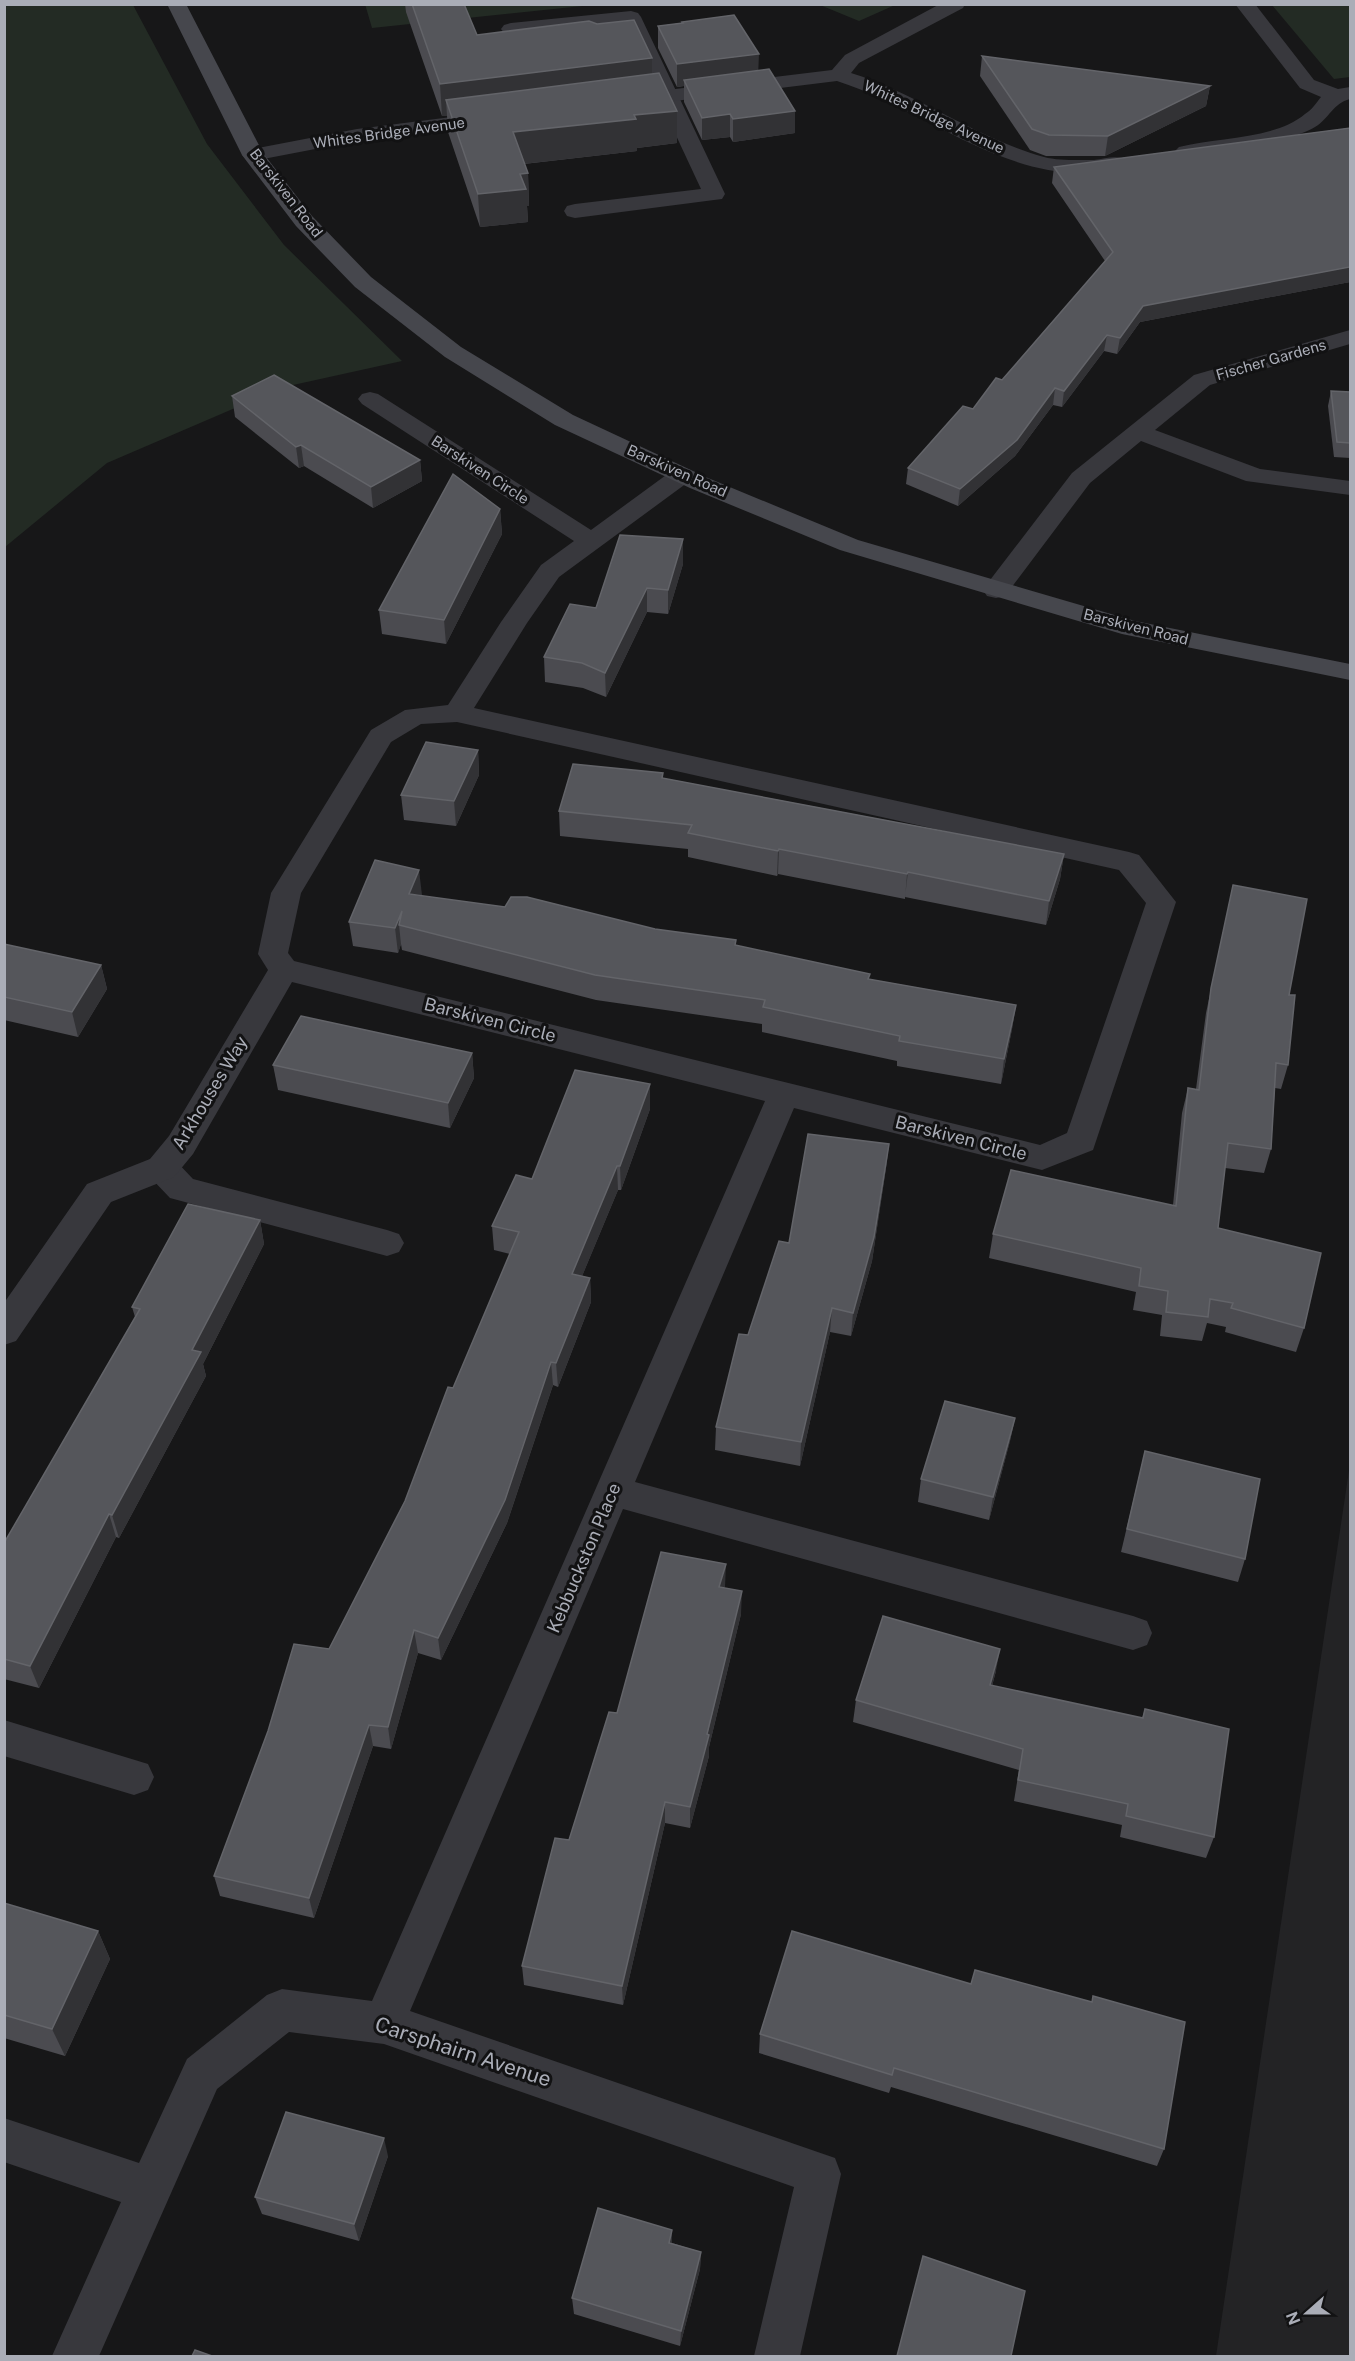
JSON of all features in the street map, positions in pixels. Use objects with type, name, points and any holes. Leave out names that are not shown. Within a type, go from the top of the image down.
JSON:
[{"type":"street","name":"Barskiven Road","points":[[176,4],[253,156],[304,221],[363,282],[453,352],[564,420],[682,475],[849,545],[1131,628],[1350,672]]},
{"type":"street","points":[[838,75],[852,58],[956,4]]},
{"type":"street","points":[[1244,4],[1307,84],[1342,94]]},
{"type":"street","points":[[511,29],[631,17],[666,96],[714,194],[575,211]]},
{"type":"street","name":"Whites Bridge Avenue","points":[[607,104],[838,75],[873,86],[993,146],[1044,164],[1096,166],[1130,160]]},
{"type":"street","points":[[1163,155],[1263,138],[1297,127],[1308,123],[1342,94]]},
{"type":"street","name":"Whites Bridge Avenue","points":[[253,156],[357,135],[512,116]]},
{"type":"street","name":"Fischer Gardens","points":[[996,590],[1082,478],[1202,380],[1350,337]]},
{"type":"street","name":"Barskiven Circle","points":[[370,399],[591,541]]},
{"type":"street","points":[[1139,432],[1255,476],[1350,488]]},
{"type":"street","points":[[457,713],[514,622],[550,571],[682,475]]},
{"type":"street","name":"Barskiven Circle","points":[[457,713],[1129,862],[1161,902],[1081,1141],[1042,1158],[284,969],[273,954],[286,893],[381,736],[415,716],[457,713]]},
{"type":"street","name":"Arkhouses Way","points":[[4,1331],[99,1193],[162,1168],[181,1145],[284,969]]},
{"type":"street","name":"Kebbuckston Place","points":[[384,2023],[784,1094]]},
{"type":"street","points":[[162,1168],[182,1190],[387,1243]]},
{"type":"street","points":[[613,1491],[1133,1633]]},
{"type":"street","points":[[4,1738],[134,1777]]},
{"type":"street","name":"Carsphairn Avenue","points":[[75,2356],[202,2074],[282,2010],[384,2023],[819,2174],[777,2356]]},
{"type":"street","points":[[4,2140],[150,2189]]},
{"type":"shaded area","points":[[365,4],[592,5],[372,28]]},
{"type":"shaded area","points":[[5,5],[133,5],[207,144],[284,245],[402,361],[284,387],[107,463],[5,547]]},
{"type":"shaded area","points":[[820,5],[895,5],[859,21]]},
{"type":"shaded area","points":[[1272,5],[1350,5],[1350,77],[1334,79]]},
{"type":"shaded area","points":[[1350,1464],[1350,2356],[1216,2356]]},
{"type":"building","points":[[412,4],[464,4],[477,35],[589,21],[597,24],[634,20],[652,58],[440,84]]},
{"type":"building","points":[[734,15],[759,54],[677,64],[658,26],[683,23]]},
{"type":"building","points":[[982,56],[1210,86],[1108,136],[1049,135],[1032,129]]},
{"type":"building","points":[[769,69],[795,111],[733,119],[730,114],[702,118],[684,80]]},
{"type":"building","points":[[659,73],[677,111],[634,115],[636,119],[513,132],[528,173],[520,174],[526,189],[478,194],[446,100]]},
{"type":"building","points":[[1350,128],[1350,267],[1143,306],[1120,338],[1107,335],[1064,391],[1055,388],[1017,440],[960,489],[908,468],[963,406],[973,409],[996,378],[1002,380],[1113,252],[1054,167]]},
{"type":"building","points":[[274,375],[420,460],[371,487],[301,445],[296,447],[232,396]]},
{"type":"building","points":[[1331,391],[1350,392],[1350,443],[1337,442]]},
{"type":"building","points":[[453,474],[500,509],[444,620],[379,610]]},
{"type":"building","points":[[620,535],[683,539],[668,590],[647,588],[605,673],[582,663],[544,657],[570,604],[596,608]]},
{"type":"building","points":[[426,742],[478,750],[454,801],[401,795]]},
{"type":"building","points":[[573,764],[663,773],[662,778],[1064,854],[1049,901],[908,872],[907,874],[688,833],[692,825],[559,811]]},
{"type":"building","points":[[375,860],[419,870],[409,894],[505,907],[511,897],[527,897],[655,929],[736,940],[735,945],[870,974],[868,979],[1016,1005],[1004,1059],[899,1041],[900,1036],[763,1007],[765,1000],[595,975],[399,925],[402,911],[395,928],[349,922]]},
{"type":"building","points":[[1233,885],[1307,899],[1289,995],[1295,995],[1288,1065],[1276,1063],[1271,1149],[1228,1143],[1218,1228],[1321,1253],[1304,1328],[1231,1308],[1233,1303],[1210,1299],[1208,1317],[1166,1312],[1168,1291],[1139,1286],[1141,1268],[993,1234],[1011,1170],[1176,1206],[1188,1088],[1199,1090],[1211,988]]},
{"type":"building","points":[[4,944],[101,965],[72,1012],[4,997]]},
{"type":"building","points":[[301,1016],[472,1053],[448,1103],[273,1065]]},
{"type":"building","points":[[575,1070],[650,1084],[620,1166],[617,1166],[572,1274],[590,1278],[556,1363],[551,1362],[505,1500],[438,1638],[414,1630],[388,1727],[369,1725],[309,1898],[214,1876],[268,1731],[294,1644],[329,1649],[405,1501],[448,1387],[453,1388],[519,1232],[492,1226],[516,1175],[532,1179]]},
{"type":"building","points":[[808,1134],[889,1144],[874,1237],[853,1313],[832,1308],[801,1442],[716,1427],[739,1334],[748,1335],[779,1241],[789,1243]]},
{"type":"building","points":[[188,1204],[260,1220],[192,1350],[201,1352],[112,1515],[109,1514],[30,1666],[4,1659],[4,1543],[140,1309],[132,1307]]},
{"type":"building","points":[[945,1401],[1015,1418],[993,1497],[921,1479]]},
{"type":"building","points":[[1145,1451],[1260,1479],[1245,1559],[1127,1529]]},
{"type":"building","points":[[661,1552],[726,1564],[719,1587],[742,1591],[690,1807],[665,1802],[622,1986],[522,1966],[555,1838],[569,1840],[609,1712],[617,1713]]},
{"type":"building","points":[[883,1616],[1000,1649],[990,1685],[1143,1718],[1145,1709],[1229,1729],[1214,1837],[1126,1816],[1128,1804],[1018,1780],[1023,1749],[856,1700]]},
{"type":"building","points":[[4,1903],[98,1931],[52,2029],[4,2015]]},
{"type":"building","points":[[792,1931],[971,1984],[975,1970],[1092,2002],[1093,1996],[1185,2022],[1164,2149],[894,2068],[892,2075],[760,2034]]},
{"type":"building","points":[[286,2112],[384,2138],[354,2224],[255,2197]]},
{"type":"building","points":[[598,2208],[672,2230],[669,2243],[701,2252],[681,2331],[572,2298]]},
{"type":"building","points":[[923,2256],[1025,2291],[1011,2356],[897,2356]]},
{"type":"building","points":[[195,2350],[212,2356],[192,2356]]}]
